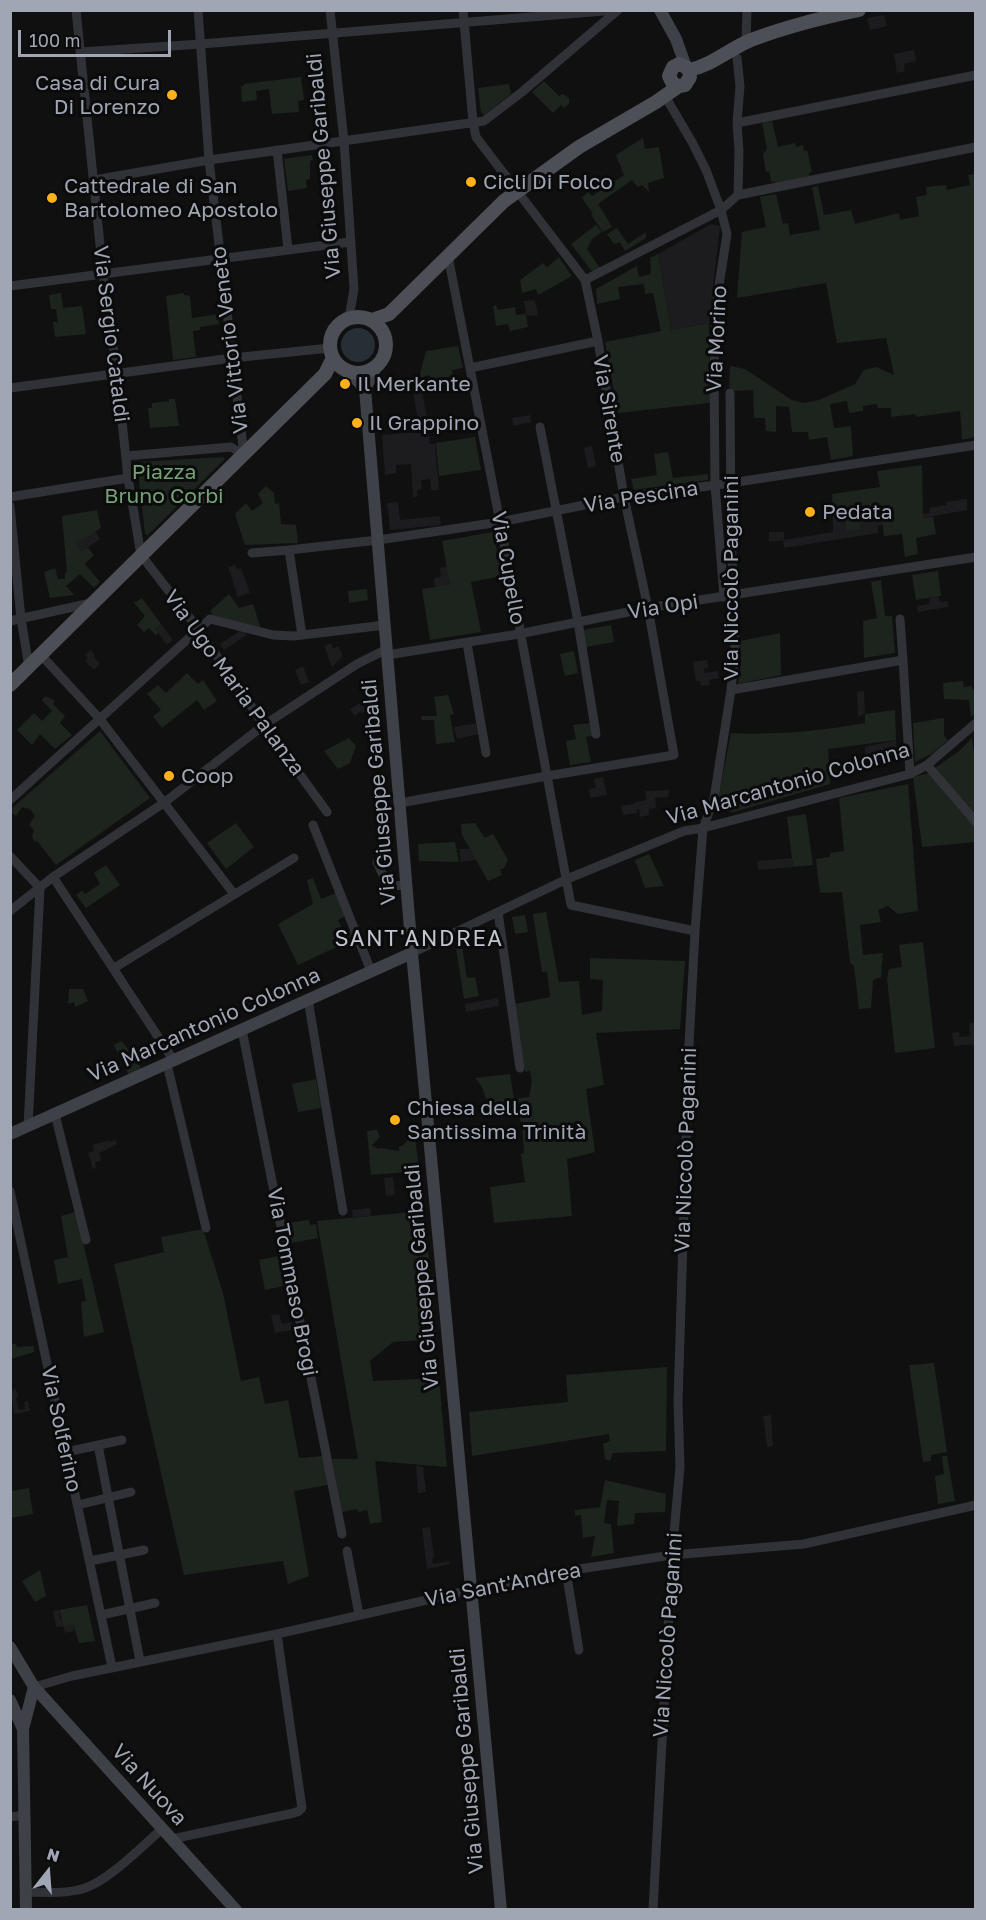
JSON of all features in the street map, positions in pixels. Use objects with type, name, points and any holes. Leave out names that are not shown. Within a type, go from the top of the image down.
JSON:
[{"type":"main road","points":[[372,320],[389,314],[518,190],[579,147],[664,96],[681,76],[709,64],[746,42],[800,23],[859,10]]},
{"type":"main road","points":[[681,76],[709,74],[737,58],[766,35]]},
{"type":"main road","points":[[384,334],[389,314]]},
{"type":"main road","points":[[349,318],[372,320],[384,334],[387,343],[386,352],[376,367],[359,374],[339,362],[330,339],[334,330],[349,318]]},
{"type":"main road","points":[[10,685],[339,362]]},
{"type":"street","name":"Via Sergio Cataldi","points":[[76,10],[103,274],[128,478]]},
{"type":"street","name":"Via Vittorio Veneto","points":[[198,10],[209,160],[244,454]]},
{"type":"street","name":"Via Giuseppe Garibaldi","points":[[330,10],[344,141],[354,289],[349,318]]},
{"type":"street","name":"Via Sirente","points":[[463,10],[476,137],[585,280],[674,755],[547,776]]},
{"type":"street","points":[[80,52],[617,10]]},
{"type":"street","points":[[94,180],[209,160],[484,121],[522,92],[617,10]]},
{"type":"street","points":[[660,10],[678,45],[681,76]]},
{"type":"street","points":[[746,42],[747,10]]},
{"type":"street","points":[[737,58],[740,86],[737,123],[738,195]]},
{"type":"street","points":[[737,123],[975,75]]},
{"type":"street","name":"Via Morino","points":[[664,96],[706,170],[722,210],[727,234],[716,305],[714,372],[715,485],[724,597]]},
{"type":"street","points":[[585,280],[722,210],[738,195],[975,147]]},
{"type":"street","points":[[277,150],[288,249]]},
{"type":"street","points":[[10,286],[350,242]]},
{"type":"street","name":"Via Cupello","points":[[448,256],[571,905],[695,932]]},
{"type":"street","points":[[470,368],[598,341]]},
{"type":"street","points":[[10,388],[232,358],[339,362],[365,389],[376,367]]},
{"type":"street","name":"Via Giuseppe Garibaldi","points":[[365,389],[412,953],[501,1910]]},
{"type":"street","name":"Via Niccolò Paganini","points":[[653,1910],[672,1555],[680,1467],[678,1402],[695,932],[703,828],[714,800],[735,650],[730,393]]},
{"type":"street","points":[[540,427],[578,622],[596,734]]},
{"type":"street","name":"Via Pescina","points":[[252,554],[378,540],[500,522],[624,497],[731,483],[975,445]]},
{"type":"street","points":[[126,456],[231,447],[244,454]]},
{"type":"street","points":[[10,497],[128,478],[141,555]]},
{"type":"street","points":[[10,506],[21,619],[29,668]]},
{"type":"street","points":[[289,550],[302,635]]},
{"type":"street","name":"Via Ugo Maria Palanza","points":[[141,555],[199,630],[327,812]]},
{"type":"street","name":"Via Opi","points":[[10,911],[54,877],[165,802],[264,725],[357,664],[387,652],[467,643],[648,608],[975,557]]},
{"type":"street","points":[[10,621],[94,602]]},
{"type":"street","points":[[10,800],[210,619],[273,635],[294,636],[385,625]]},
{"type":"street","points":[[900,620],[910,774]]},
{"type":"street","points":[[467,643],[486,753]]},
{"type":"street","points":[[42,655],[99,718],[234,894]]},
{"type":"street","points":[[731,690],[903,660]]},
{"type":"street","name":"Via Marcantonio Colonna","points":[[10,1134],[412,953],[567,879],[684,831],[910,774],[927,765],[975,723]]},
{"type":"street","points":[[927,765],[975,822]]},
{"type":"street","points":[[400,803],[547,776]]},
{"type":"street","points":[[313,825],[371,971]]},
{"type":"street","points":[[10,856],[40,888],[28,1127]]},
{"type":"street","points":[[114,968],[294,858]]},
{"type":"street","points":[[376,862],[388,886],[406,885]]},
{"type":"street","points":[[54,877],[114,968],[171,1062],[206,1228]]},
{"type":"street","points":[[498,912],[520,1068]]},
{"type":"street","points":[[308,999],[343,1211]]},
{"type":"street","name":"Via Tommaso Brogi","points":[[242,1030],[342,1534]]},
{"type":"street","points":[[55,1114],[86,1240]]},
{"type":"street","name":"Via Solferino","points":[[10,1191],[112,1667]]},
{"type":"street","points":[[66,1452],[122,1440]]},
{"type":"street","points":[[98,1445],[140,1661]]},
{"type":"street","points":[[78,1505],[131,1492]]},
{"type":"street","name":"Via Sant'Andrea","points":[[32,1693],[64,1677],[277,1634],[566,1571],[672,1555],[804,1544],[975,1505]]},
{"type":"street","points":[[90,1561],[144,1550]]},
{"type":"street","points":[[347,1551],[359,1615]]},
{"type":"street","points":[[566,1571],[579,1650]]},
{"type":"street","points":[[101,1615],[154,1603]]},
{"type":"street","points":[[172,1839],[297,1813],[301,1810],[302,1803],[277,1634]]},
{"type":"street","name":"Via Nuova","points":[[10,1647],[32,1693],[172,1839],[236,1910]]},
{"type":"street","points":[[10,1699],[20,1703],[25,1702],[32,1693]]},
{"type":"street","points":[[27,1910],[23,1729],[32,1693]]},
{"type":"street","points":[[10,1699],[23,1729]]},
{"type":"street","points":[[10,1817],[25,1815]]},
{"type":"street","points":[[26,1892],[67,1892],[90,1886],[125,1861],[162,1829]]},
{"type":"shaded area","points":[[884,15],[887,26],[870,30],[867,18]]},
{"type":"shaded area","points":[[914,50],[916,61],[904,64],[905,71],[897,73],[894,54]]},
{"type":"shaded area","points":[[711,224],[720,226],[709,323],[671,330],[658,254]]},
{"type":"shaded area","points":[[535,300],[538,315],[529,316],[526,314],[524,301]]},
{"type":"shaded area","points":[[358,328],[370,333],[375,345],[370,357],[358,362],[346,357],[341,345],[346,333]]},
{"type":"shaded area","points":[[421,385],[429,430],[425,431],[429,431],[430,444],[435,444],[439,490],[431,490],[430,479],[421,480],[422,489],[417,490],[417,497],[413,497],[411,464],[396,465],[396,473],[385,475],[382,435],[420,432],[412,386]]},
{"type":"shaded area","points":[[530,415],[531,422],[514,426],[512,418]]},
{"type":"shaded area","points":[[592,446],[596,466],[588,468],[584,448]]},
{"type":"shaded area","points":[[967,499],[967,510],[923,518],[923,514],[930,513],[929,508],[947,505],[946,502]]},
{"type":"shaded area","points":[[398,502],[400,520],[440,516],[441,525],[390,530],[387,503]]},
{"type":"shaded area","points":[[845,518],[846,530],[860,520],[882,518],[883,525],[878,526],[878,533],[784,548],[783,540],[769,542],[769,532],[784,532],[784,540],[833,532],[833,520]]},
{"type":"shaded area","points":[[95,531],[100,539],[81,552],[76,543]]},
{"type":"shaded area","points":[[235,565],[237,569],[241,568],[250,593],[238,597],[228,567]]},
{"type":"shaded area","points":[[448,566],[450,586],[435,588],[434,578],[441,577],[440,568]]},
{"type":"shaded area","points":[[939,597],[940,602],[948,601],[948,607],[918,612],[917,606],[929,604],[930,598]]},
{"type":"shaded area","points":[[161,624],[173,640],[167,645],[155,629]]},
{"type":"shaded area","points":[[243,629],[247,635],[224,650],[220,644]]},
{"type":"shaded area","points":[[331,643],[333,649],[338,646],[343,656],[332,667],[324,646]]},
{"type":"shaded area","points":[[90,650],[100,664],[94,670],[85,661],[88,658],[85,655]]},
{"type":"shaded area","points":[[707,660],[708,668],[704,668],[704,673],[718,671],[719,678],[709,680],[710,685],[701,686],[700,681],[696,681],[693,662]]},
{"type":"shaded area","points":[[303,666],[309,682],[301,685],[295,670]]},
{"type":"shaded area","points":[[864,691],[865,713],[858,717],[857,692]]},
{"type":"shaded area","points":[[377,699],[378,711],[358,713],[355,716],[350,709],[360,701]]},
{"type":"shaded area","points":[[476,723],[478,734],[457,739],[454,727]]},
{"type":"shaded area","points":[[896,740],[897,758],[884,759],[882,755],[865,759],[865,747]]},
{"type":"shaded area","points":[[603,777],[607,795],[590,798],[589,789],[596,788],[594,779]]},
{"type":"shaded area","points":[[669,790],[668,797],[655,798],[656,808],[649,809],[649,815],[640,817],[639,809],[637,809],[637,813],[623,815],[621,806],[647,800],[645,791]]},
{"type":"shaded area","points":[[459,849],[470,849],[476,860],[461,862]]},
{"type":"shaded area","points":[[792,858],[793,867],[758,870],[757,861]]},
{"type":"shaded area","points":[[498,998],[499,1006],[466,1012],[465,1004]]},
{"type":"shaded area","points":[[969,1023],[975,1023],[975,1044],[954,1046],[952,1033],[959,1032],[960,1037],[970,1036]]},
{"type":"shaded area","points":[[109,1140],[110,1142],[115,1140],[117,1144],[99,1153],[101,1161],[95,1162],[96,1168],[93,1169],[88,1153],[94,1151],[92,1145]]},
{"type":"shaded area","points":[[393,1177],[395,1195],[386,1196],[384,1178]]},
{"type":"shaded area","points":[[370,1208],[371,1216],[353,1217],[352,1210]]},
{"type":"shaded area","points":[[279,1314],[282,1324],[291,1322],[293,1330],[275,1333],[271,1315]]},
{"type":"shaded area","points":[[16,1389],[19,1410],[25,1409],[24,1402],[28,1401],[30,1411],[14,1414],[11,1391]]},
{"type":"shaded area","points":[[771,1415],[773,1446],[767,1447],[763,1416]]},
{"type":"shaded area","points":[[416,1466],[423,1467],[426,1492],[418,1493]]},
{"type":"shaded area","points":[[430,1527],[433,1564],[449,1561],[450,1564],[427,1569],[422,1528]]},
{"type":"shaded area","points":[[59,1610],[60,1619],[73,1624],[74,1631],[65,1633],[63,1626],[56,1627],[53,1611]]},
{"type":"green space","points":[[301,77],[304,100],[298,101],[299,112],[272,114],[269,89],[256,91],[257,100],[242,102],[241,86],[244,84]]},
{"type":"green space","points":[[544,81],[559,96],[563,94],[569,98],[569,104],[564,108],[561,105],[553,113],[532,92]]},
{"type":"green space","points":[[509,84],[511,94],[484,115],[481,112],[478,88]]},
{"type":"green space","points":[[772,121],[778,147],[795,143],[796,147],[803,145],[804,151],[807,150],[812,172],[809,176],[777,183],[771,181],[769,171],[766,172],[763,154],[767,149],[762,123]]},
{"type":"green space","points":[[643,138],[645,149],[659,147],[664,178],[648,183],[649,192],[642,185],[638,187],[632,180],[598,204],[612,227],[603,232],[582,198],[588,192],[592,196],[624,175],[616,155]]},
{"type":"green space","points":[[312,155],[310,179],[306,180],[307,188],[288,191],[284,159]]},
{"type":"green space","points":[[975,174],[975,437],[962,440],[960,411],[916,417],[915,414],[891,417],[891,408],[878,408],[877,404],[863,406],[863,411],[849,413],[847,401],[830,404],[834,428],[851,426],[853,456],[831,460],[827,437],[809,440],[808,432],[792,432],[789,407],[776,406],[776,432],[766,431],[765,418],[754,418],[753,390],[735,391],[729,387],[730,366],[745,369],[792,400],[803,403],[819,400],[855,384],[864,370],[876,367],[894,375],[886,338],[837,343],[826,283],[737,298],[742,232],[766,227],[760,197],[776,194],[783,224],[788,223],[790,235],[820,230],[812,187],[818,186],[824,215],[851,210],[855,224],[899,213],[900,220],[919,216],[916,197],[927,195],[926,187],[946,185],[947,190],[970,185],[968,175]]},
{"type":"green space","points":[[596,225],[602,232],[592,239],[587,249],[600,268],[593,273],[571,244]]},
{"type":"green space","points":[[617,228],[628,244],[646,232],[646,238],[625,251],[620,242],[614,244],[607,234]]},
{"type":"green space","points":[[658,254],[671,330],[709,323],[710,403],[618,413],[605,342],[661,331],[653,293],[645,294],[644,284],[618,287],[620,299],[597,304],[596,289],[637,266],[639,277],[651,274],[650,258]]},
{"type":"green space","points":[[559,257],[572,276],[538,295],[536,289],[522,293],[520,280],[543,263],[547,267]]},
{"type":"green space","points":[[61,293],[63,308],[82,306],[86,334],[55,337],[53,322],[58,322],[56,309],[51,309],[49,295]]},
{"type":"green space","points":[[183,293],[190,296],[192,318],[219,314],[219,324],[200,327],[200,330],[193,331],[196,357],[173,360],[166,296]]},
{"type":"green space","points":[[496,305],[498,310],[515,307],[516,315],[526,314],[528,327],[510,331],[508,324],[496,326],[493,306]]},
{"type":"green space","points":[[458,346],[463,368],[452,370],[453,376],[431,380],[430,375],[419,378],[426,351]]},
{"type":"green space","points":[[169,399],[175,399],[179,426],[150,428],[148,408],[152,408],[152,403],[169,401]]},
{"type":"green space","points":[[475,437],[481,470],[439,476],[436,443]]},
{"type":"green space","points":[[668,452],[673,478],[708,474],[708,480],[634,490],[631,479],[657,475],[654,454]]},
{"type":"green space","name":"Piazza Bruno Corbi","points":[[223,457],[225,459],[148,535],[145,534],[137,462]]},
{"type":"green space","points":[[922,465],[923,518],[933,517],[936,534],[916,538],[918,554],[905,557],[902,534],[884,536],[882,518],[860,520],[860,529],[846,531],[845,518],[833,520],[832,494],[880,487],[877,471]]},
{"type":"green space","points":[[266,486],[274,493],[275,504],[279,503],[281,524],[296,525],[298,543],[245,545],[235,514],[246,503],[252,511],[263,503],[258,494]]},
{"type":"green space","points":[[97,510],[101,528],[76,543],[81,551],[88,548],[94,555],[85,564],[100,582],[94,588],[80,574],[66,586],[74,595],[50,598],[44,572],[55,568],[58,579],[65,579],[67,572],[62,516]]},
{"type":"green space","points":[[493,532],[502,576],[471,582],[481,632],[430,640],[422,589],[450,585],[442,541]]},
{"type":"green space","points":[[938,571],[941,596],[916,600],[912,575]]},
{"type":"green space","points":[[881,580],[885,616],[892,616],[895,653],[864,658],[863,621],[877,618],[871,582]]},
{"type":"green space","points":[[367,589],[368,600],[349,603],[348,591]]},
{"type":"green space","points":[[229,594],[239,608],[253,604],[261,629],[214,617],[210,611]]},
{"type":"green space","points":[[142,598],[161,624],[155,629],[158,633],[156,635],[149,628],[144,632],[137,625],[145,616],[134,603]]},
{"type":"green space","points":[[611,625],[614,642],[586,647],[583,630]]},
{"type":"green space","points":[[780,633],[781,675],[738,684],[741,662],[740,641]]},
{"type":"green space","points":[[574,651],[578,673],[565,676],[560,654]]},
{"type":"green space","points":[[187,673],[198,684],[203,680],[217,701],[204,710],[197,700],[162,728],[153,716],[161,710],[147,694],[158,685],[166,693]]},
{"type":"green space","points":[[963,681],[964,687],[972,686],[972,689],[975,689],[975,714],[971,717],[969,700],[944,699],[943,683]]},
{"type":"green space","points":[[448,695],[454,714],[450,715],[455,742],[436,744],[434,720],[422,720],[421,716],[437,716],[434,697]]},
{"type":"green space","points":[[45,696],[55,701],[53,704],[65,716],[60,723],[72,735],[55,749],[40,734],[32,745],[17,730],[34,713],[42,721],[52,711],[42,700]]},
{"type":"green space","points":[[895,710],[896,740],[828,749],[830,784],[734,812],[722,811],[717,805],[731,733],[782,733],[832,728],[865,723],[865,714]]},
{"type":"green space","points":[[944,718],[944,736],[948,740],[933,753],[915,762],[913,723]]},
{"type":"green space","points":[[590,723],[593,736],[586,737],[591,762],[570,765],[566,741],[576,739],[573,725]]},
{"type":"green space","points":[[100,731],[150,798],[56,865],[32,837],[34,830],[29,825],[35,816],[30,809],[22,807],[16,816],[11,809]]},
{"type":"green space","points":[[349,738],[356,746],[350,763],[338,769],[324,751]]},
{"type":"green space","points":[[972,738],[975,762],[975,819],[935,768],[959,751]]},
{"type":"green space","points":[[929,773],[975,824],[975,842],[922,847],[913,777]]},
{"type":"green space","points":[[908,784],[918,911],[898,914],[888,906],[878,910],[881,922],[860,925],[863,955],[883,953],[881,977],[873,980],[871,1008],[859,1009],[854,966],[850,963],[842,892],[820,893],[816,859],[830,857],[830,853],[844,851],[839,798]]},
{"type":"green space","points":[[806,814],[813,865],[793,867],[787,817]]},
{"type":"green space","points":[[236,823],[254,847],[226,869],[207,843]]},
{"type":"green space","points":[[475,823],[485,838],[493,834],[508,860],[504,868],[500,870],[502,875],[488,881],[462,835],[461,824]]},
{"type":"green space","points":[[455,842],[459,862],[419,861],[418,844]]},
{"type":"green space","points":[[649,854],[664,886],[645,888],[635,860]]},
{"type":"green space","points":[[106,865],[120,885],[86,908],[76,895],[82,891],[85,894],[100,884],[94,873]]},
{"type":"green space","points":[[313,878],[321,899],[336,893],[345,916],[338,920],[344,933],[352,930],[354,939],[298,965],[278,924],[313,904],[307,880]]},
{"type":"green space","points":[[546,912],[559,982],[579,981],[582,1015],[602,1011],[603,980],[590,979],[590,958],[685,961],[680,1029],[596,1033],[604,1085],[586,1089],[595,1152],[567,1159],[572,1216],[494,1223],[490,1187],[525,1182],[521,1154],[524,1153],[522,1125],[518,1113],[511,1113],[510,1107],[490,1110],[482,1087],[475,1078],[510,1074],[514,1099],[529,1097],[531,1075],[530,1071],[525,1072],[515,1004],[550,997],[547,972],[542,972],[533,914]]},
{"type":"green space","points":[[525,915],[528,932],[515,934],[512,917]]},
{"type":"green space","points":[[461,939],[467,978],[475,977],[479,996],[464,999],[455,942]]},
{"type":"green space","points":[[923,942],[935,1048],[895,1053],[887,979],[889,969],[902,967],[899,945]]},
{"type":"green space","points":[[69,989],[83,989],[88,1001],[75,1007],[74,1002],[68,1004]]},
{"type":"green space","points":[[122,1041],[142,1069],[129,1075],[114,1045]]},
{"type":"green space","points":[[316,1079],[321,1108],[298,1112],[292,1084]]},
{"type":"green space","points":[[414,1126],[419,1171],[371,1175],[367,1131],[377,1130],[380,1137],[372,1145],[378,1149],[399,1151],[399,1147],[408,1139]]},
{"type":"green space","points":[[424,1211],[437,1339],[393,1342],[370,1361],[373,1381],[439,1378],[447,1467],[375,1461],[382,1522],[370,1524],[367,1510],[342,1512],[332,1459],[358,1459],[317,1221]]},
{"type":"green space","points":[[76,1212],[104,1332],[84,1337],[81,1302],[86,1301],[82,1279],[58,1284],[54,1260],[68,1257],[61,1216]]},
{"type":"green space","points":[[309,1220],[310,1225],[316,1224],[318,1238],[291,1243],[288,1223]]},
{"type":"green space","points":[[203,1229],[223,1293],[241,1381],[259,1377],[265,1404],[288,1400],[299,1458],[323,1456],[328,1485],[294,1491],[309,1576],[288,1584],[283,1561],[184,1575],[114,1264],[164,1252],[161,1237]]},
{"type":"green space","points":[[278,1256],[284,1286],[265,1290],[259,1260]]},
{"type":"green space","points":[[11,1344],[16,1344],[17,1347],[34,1346],[34,1352],[11,1359]]},
{"type":"green space","points":[[934,1363],[947,1452],[931,1455],[931,1461],[923,1462],[909,1365]]},
{"type":"green space","points":[[667,1367],[666,1451],[613,1453],[610,1461],[605,1459],[603,1444],[610,1441],[609,1434],[472,1456],[469,1412],[568,1402],[566,1375]]},
{"type":"green space","points":[[942,1456],[947,1456],[955,1501],[938,1504],[935,1476],[944,1474]]},
{"type":"green space","points":[[605,1480],[666,1494],[665,1512],[635,1513],[634,1524],[617,1526],[619,1501],[607,1500],[604,1523],[611,1524],[614,1553],[591,1557],[595,1536],[583,1538],[581,1515],[575,1516],[575,1510],[600,1507]]},
{"type":"green space","points":[[29,1488],[33,1514],[11,1518],[11,1491]]},
{"type":"green space","points":[[40,1570],[46,1596],[35,1602],[22,1581]]},
{"type":"green space","points":[[87,1605],[95,1641],[79,1643],[73,1624],[64,1626],[59,1610]]},
{"type":"place","name":"Casa di Cura Di Lorenzo","points":[[172,95]]},
{"type":"place","name":"Cicli Di Folco","points":[[471,182]]},
{"type":"place","name":"Cattedrale di San Bartolomeo Apostolo","points":[[52,198]]},
{"type":"place","name":"Il Merkante","points":[[345,384]]},
{"type":"place","name":"Il Grappino","points":[[357,423]]},
{"type":"place","name":"Pedata","points":[[810,512]]},
{"type":"place","name":"Coop","points":[[169,776]]},
{"type":"place","name":"Chiesa della Santissima Trinità","points":[[395,1120]]},
{"type":"district","name":"SANT'ANDREA","points":[[419,939]]}]
